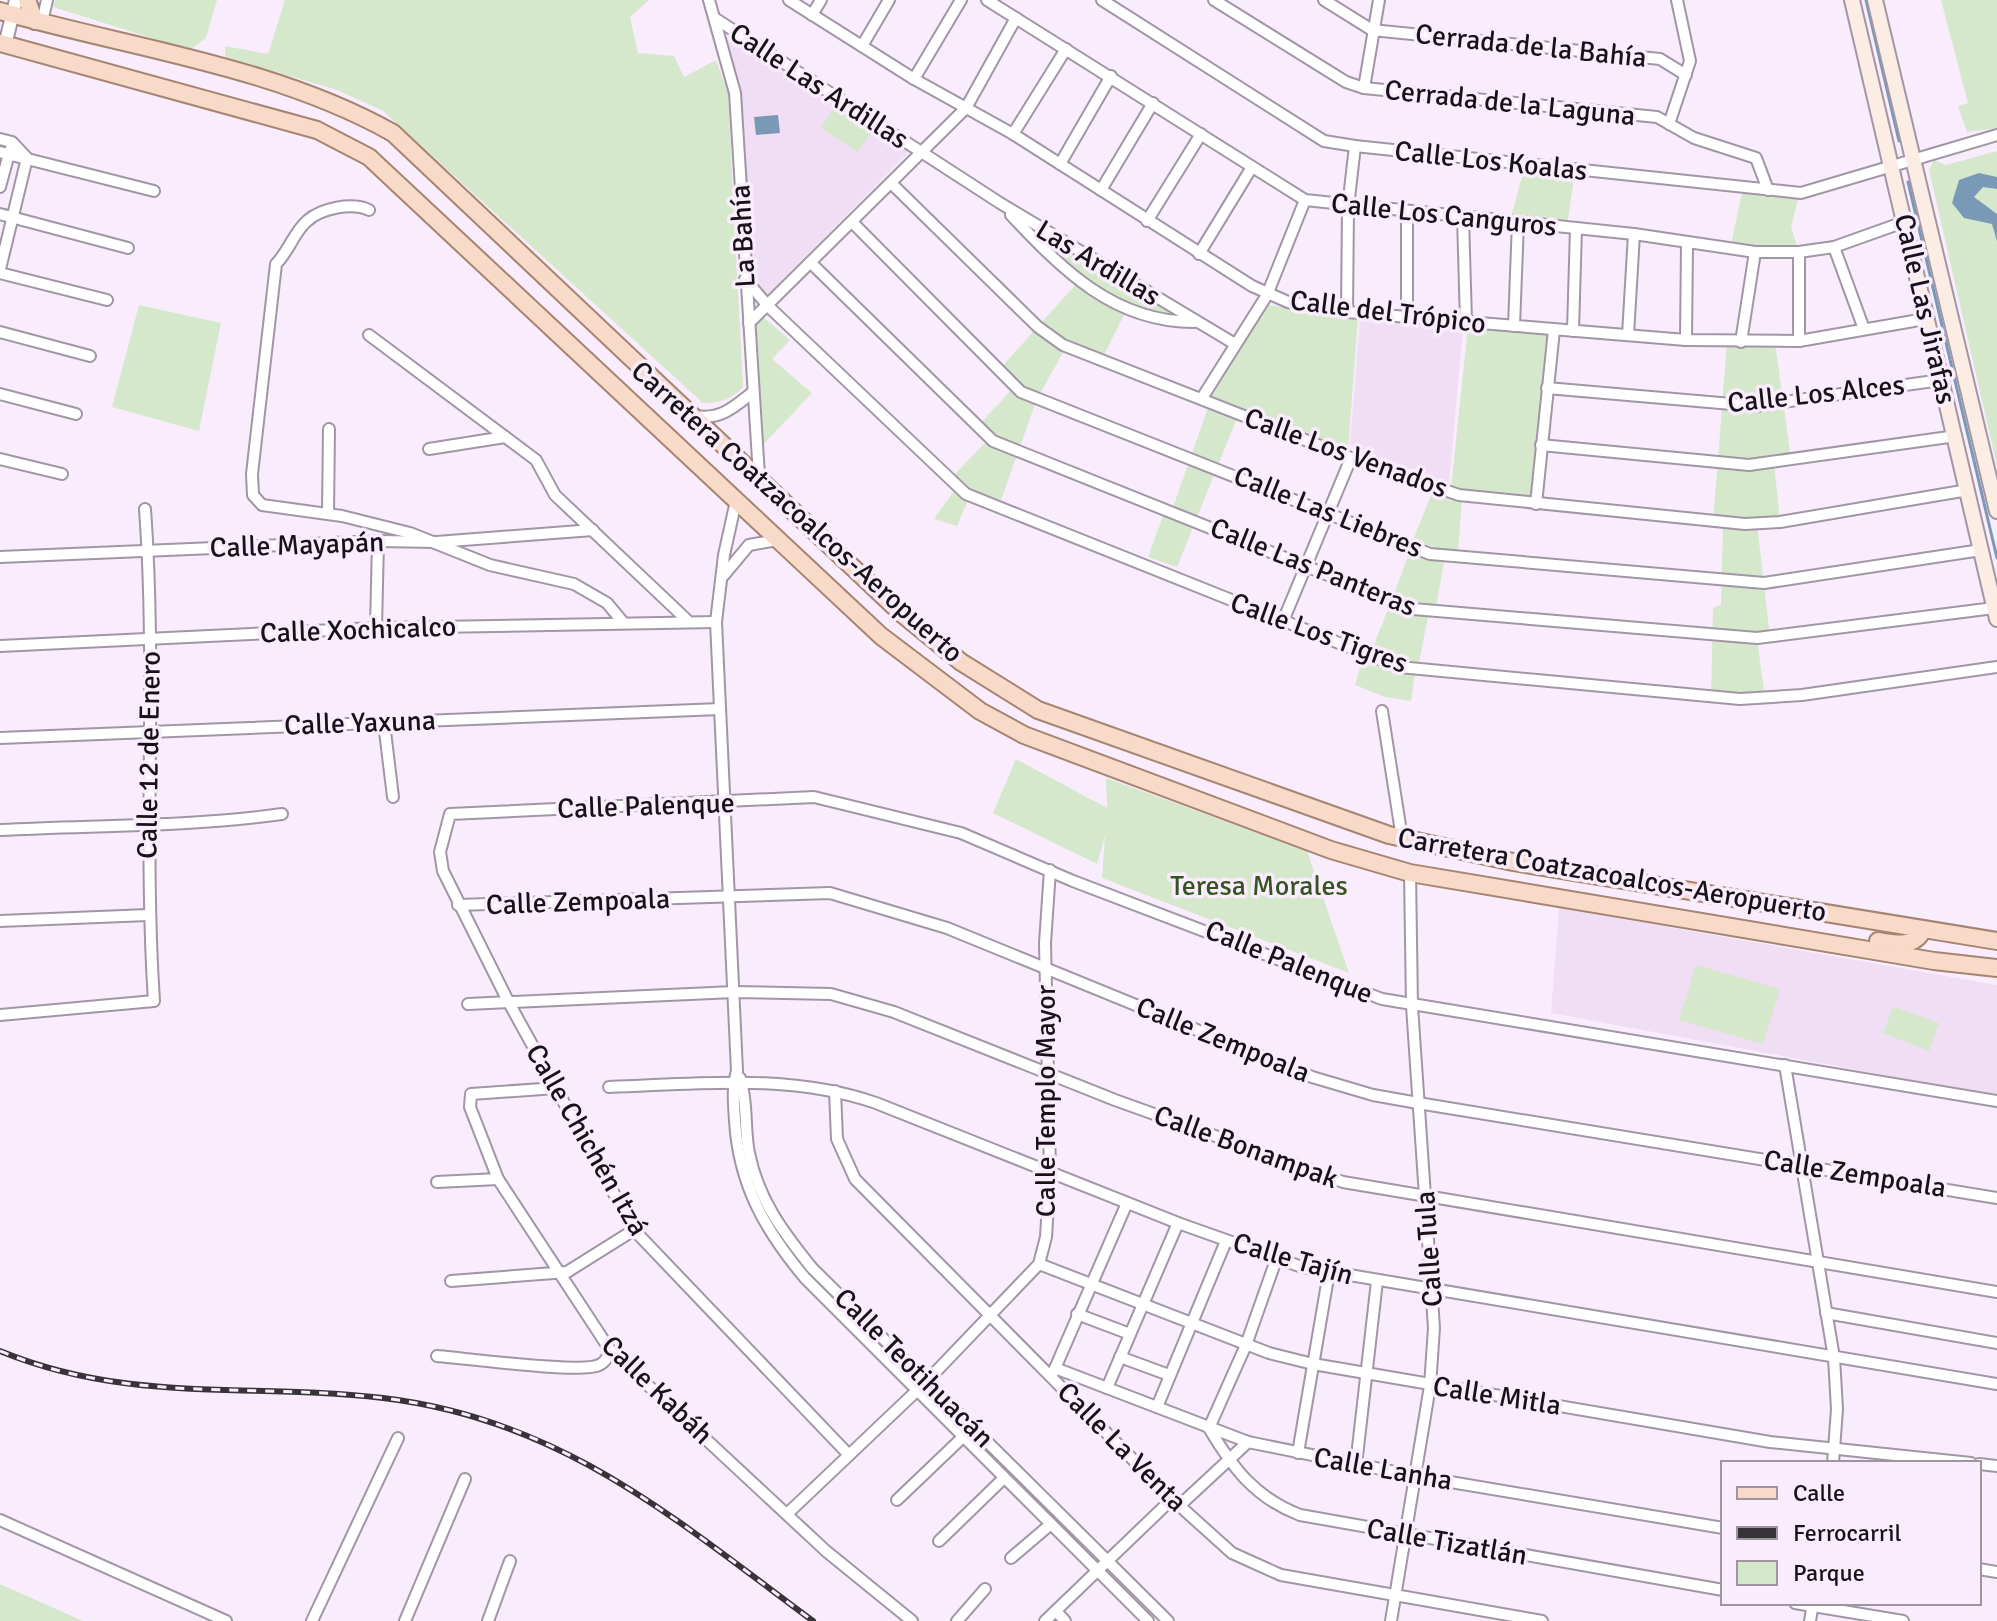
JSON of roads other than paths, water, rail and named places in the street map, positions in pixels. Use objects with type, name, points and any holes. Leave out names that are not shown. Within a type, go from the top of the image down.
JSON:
[{"type":"main road","points":[[27,0],[38,21]]},
{"type":"main road","name":"Calle Las Jirafas","points":[[1852,0],[1996,614]]},
{"type":"main road","name":"Calle Las Jirafas","points":[[1875,0],[1997,511]]},
{"type":"main road","name":"Carretera Coatzacoalcos-Aeropuerto","points":[[10,9],[38,21],[295,89],[347,107],[393,133],[901,613],[997,687],[1038,710],[1164,757],[1402,838],[1578,872],[1997,941]]},
{"type":"main road","name":"Carretera Coatzacoalcos-Aeropuerto","points":[[2,44],[317,130],[369,157],[881,636],[980,711],[1024,735],[1331,850],[1410,873],[1997,968]]},
{"type":"main road","points":[[563,340],[571,324],[585,317]]},
{"type":"main road","points":[[881,636],[901,613]]},
{"type":"main road","points":[[1153,784],[1164,757]]},
{"type":"main road","points":[[1565,900],[1579,887],[1578,872]]},
{"type":"main road","points":[[1789,936],[1823,934],[1903,944],[1915,941],[1923,930]]},
{"type":"street","points":[[38,21],[47,0]]},
{"type":"street","name":"La Bahía","points":[[709,0],[735,93],[759,476]]},
{"type":"street","name":"Calle del Trópico","points":[[789,0],[914,79],[1013,134],[1267,295],[1347,312],[1686,340],[1799,341],[1925,319]]},
{"type":"street","points":[[812,15],[821,0]]},
{"type":"street","points":[[862,46],[889,0]]},
{"type":"street","points":[[914,79],[961,0]]},
{"type":"street","name":"Calle Los Canguros","points":[[987,0],[1305,200],[1348,207],[1634,234],[1755,252],[1799,252],[1834,247],[1904,222]]},
{"type":"street","name":"Calle Los Koalas","points":[[1102,0],[1324,141],[1355,146],[1801,193],[1997,135]]},
{"type":"street","name":"Cerrada de la Laguna","points":[[1214,0],[1346,82],[1364,88],[1657,117],[1722,149],[1756,158],[1768,190]]},
{"type":"street","points":[[1324,0],[1372,30]]},
{"type":"street","points":[[1364,88],[1379,0]]},
{"type":"street","points":[[1669,124],[1686,75],[1690,50],[1677,0]]},
{"type":"street","points":[[2,44],[10,9]]},
{"type":"street","points":[[749,323],[769,307],[966,108],[1016,18]]},
{"type":"street","name":"Calle Las Ardillas","points":[[716,19],[922,153]]},
{"type":"street","name":"Cerrada de la Bahía","points":[[1372,30],[1660,59],[1686,75]]},
{"type":"street","points":[[1013,134],[1066,49]]},
{"type":"street","points":[[1060,164],[1111,76]]},
{"type":"street","points":[[1101,190],[1153,103]]},
{"type":"street","points":[[1147,221],[1201,134]]},
{"type":"street","points":[[0,139],[12,142],[27,158]]},
{"type":"street","points":[[0,187],[4,153],[12,142]]},
{"type":"street","points":[[1347,312],[1348,207],[1355,146]]},
{"type":"street","points":[[4,153],[154,191]]},
{"type":"street","name":"Las Ardillas","points":[[922,153],[1235,344]]},
{"type":"street","points":[[27,158],[0,271],[107,300]]},
{"type":"street","points":[[1199,254],[1252,167]]},
{"type":"street","name":"Calle Los Venados","points":[[892,184],[1052,339],[1075,351],[1434,489],[1536,504],[1757,524],[1968,490]]},
{"type":"street","points":[[1202,398],[1267,295],[1305,200]]},
{"type":"street","name":"Las Ardillas","points":[[1000,203],[1059,265],[1100,297],[1158,319],[1196,322]]},
{"type":"street","points":[[369,210],[356,206],[325,210],[306,221],[272,274],[252,474],[253,495],[262,505],[328,514],[437,542],[490,565],[574,584],[607,603],[622,621]]},
{"type":"street","points":[[1407,211],[1407,318]]},
{"type":"street","points":[[0,214],[128,248]]},
{"type":"street","points":[[1463,217],[1466,322]]},
{"type":"street","name":"Calle Las Liebres","points":[[852,222],[1021,392],[1430,554],[1764,583],[1981,550]]},
{"type":"street","points":[[1514,326],[1518,222]]},
{"type":"street","points":[[1573,331],[1576,228]]},
{"type":"street","points":[[1628,335],[1634,234]]},
{"type":"street","points":[[1686,340],[1687,244]]},
{"type":"street","points":[[1834,247],[1864,329]]},
{"type":"street","points":[[1741,342],[1755,252]]},
{"type":"street","points":[[1799,252],[1799,341]]},
{"type":"street","name":"Calle Las Panteras","points":[[812,264],[993,441],[1422,611],[1737,637],[1996,614]]},
{"type":"street","name":"Calle Los Tigres","points":[[745,279],[769,307],[962,492],[1283,621],[1414,670],[1740,699],[1802,695],[1997,667]]},
{"type":"street","points":[[1536,504],[1554,330]]},
{"type":"street","points":[[0,332],[90,356]]},
{"type":"street","points":[[369,335],[536,460],[555,495],[687,620]]},
{"type":"street","name":"Calle Los Alces","points":[[1547,388],[1755,406],[1941,380]]},
{"type":"street","points":[[689,415],[712,419],[729,411],[753,392]]},
{"type":"street","points":[[0,394],[76,414]]},
{"type":"street","points":[[328,514],[329,429]]},
{"type":"street","points":[[1541,445],[1749,465],[1956,436]]},
{"type":"street","points":[[429,449],[505,437]]},
{"type":"street","points":[[1283,621],[1351,458]]},
{"type":"street","points":[[0,459],[62,474]]},
{"type":"street","name":"Calle Teotihuacán","points":[[736,501],[716,622],[738,1079],[736,1136],[742,1174],[766,1227],[805,1278],[1148,1621]]},
{"type":"street","name":"Calle 12 de Enero","points":[[0,1015],[154,1001],[148,915],[150,638],[145,509]]},
{"type":"street","name":"Calle Mayapán","points":[[0,557],[378,541],[437,542],[593,530]]},
{"type":"street","points":[[720,584],[729,565],[749,545],[778,540]]},
{"type":"street","points":[[376,628],[378,541]]},
{"type":"street","name":"Calle Xochicalco","points":[[0,646],[376,628],[622,621],[716,622]]},
{"type":"street","name":"Calle Yaxuna","points":[[0,738],[720,709]]},
{"type":"street","points":[[1382,711],[1402,838]]},
{"type":"street","points":[[384,723],[393,797]]},
{"type":"street","name":"Calle Palenque","points":[[450,814],[814,797],[961,833],[1348,987],[1412,1006],[1997,1101]]},
{"type":"street","points":[[0,830],[150,823],[210,824],[282,814]]},
{"type":"street","name":"Calle Chichén Itzá","points":[[450,814],[440,852],[443,871],[458,905],[634,1230],[849,1455]]},
{"type":"street","name":"Calle Templo Mayor","points":[[1039,1264],[1046,1237],[1050,1172],[1046,970],[1050,870]]},
{"type":"street","name":"Calle Tula","points":[[1391,1621],[1430,1386],[1434,1291],[1412,1006],[1410,873]]},
{"type":"street","name":"Calle Zempoala","points":[[458,905],[830,893],[926,920],[1332,1084],[1418,1103],[1997,1198]]},
{"type":"street","points":[[0,921],[148,915]]},
{"type":"street","name":"Calle Bonampak","points":[[468,1004],[734,992],[831,994],[865,1002],[1307,1171],[1426,1198],[1997,1292]]},
{"type":"street","points":[[1785,1065],[1834,1358],[1837,1409],[1833,1457]]},
{"type":"street","name":"Calle Teotihuacán","points":[[738,1079],[757,1184],[773,1217],[812,1268],[1168,1621]]},
{"type":"street","name":"Calle Tajín","points":[[609,1087],[738,1079],[801,1084],[835,1091],[876,1103],[1276,1260],[1434,1291],[1997,1384]]},
{"type":"street","name":"Calle Kabáh","points":[[556,1088],[471,1094],[470,1107],[498,1179],[558,1274],[610,1350],[857,1578],[912,1621]]},
{"type":"street","name":"Calle La Venta","points":[[835,1091],[837,1139],[855,1179],[990,1317],[1054,1372],[1176,1502],[1232,1553],[1281,1575],[1542,1621]]},
{"type":"street","points":[[437,1182],[498,1179]]},
{"type":"street","points":[[1054,1372],[1127,1203]]},
{"type":"street","points":[[1107,1388],[1178,1223]]},
{"type":"street","points":[[451,1281],[535,1272],[558,1274],[634,1230]]},
{"type":"street","points":[[1157,1407],[1226,1241]]},
{"type":"street","points":[[1209,1428],[1246,1345],[1276,1260]]},
{"type":"street","points":[[787,1514],[917,1391],[1039,1264]]},
{"type":"street","name":"Calle Mitla","points":[[1039,1264],[1246,1345],[1313,1364],[1833,1457],[1925,1461]]},
{"type":"street","points":[[1298,1453],[1329,1272]]},
{"type":"street","points":[[1356,1465],[1377,1281]]},
{"type":"street","points":[[1826,1313],[1997,1343]]},
{"type":"street","points":[[1077,1314],[1130,1334]]},
{"type":"street","points":[[437,1356],[514,1364],[596,1366],[608,1358],[610,1350]]},
{"type":"street","points":[[1120,1357],[1169,1375]]},
{"type":"street","name":"Calle Lanha","points":[[1054,1372],[1107,1388],[1248,1442],[1415,1476],[1721,1528]]},
{"type":"street","name":"Calle Tizatlán","points":[[1209,1428],[1229,1461],[1254,1489],[1287,1510],[1406,1535],[1721,1590]]},
{"type":"street","points":[[897,1500],[964,1436]]},
{"type":"street","points":[[312,1621],[398,1438]]},
{"type":"street","points":[[1045,1621],[1176,1502],[1229,1461],[1248,1442]]},
{"type":"street","points":[[939,1541],[1004,1478]]},
{"type":"street","points":[[405,1621],[465,1479]]},
{"type":"street","points":[[0,1520],[226,1621]]},
{"type":"street","points":[[1011,1558],[1051,1524]]},
{"type":"street","points":[[488,1621],[510,1561]]},
{"type":"street","points":[[957,1621],[985,1589]]},
{"type":"street","points":[[1818,1605],[1903,1621]]},
{"type":"street","points":[[1056,1611],[1065,1621]]},
{"type":"water","points":[[778,115],[780,133],[756,135],[754,117]]},
{"type":"water","points":[[1979,173],[1997,177],[1997,189],[1983,187],[1974,197],[1997,214],[1997,241],[1992,224],[1964,218],[1952,203],[1959,180]]},
{"type":"waterway","points":[[1866,0],[1899,141]]},
{"type":"waterway","points":[[1908,182],[1997,558]]},
{"type":"railway","points":[[0,1351],[49,1368],[97,1379],[191,1389],[383,1398],[447,1409],[506,1427],[561,1451],[613,1479],[713,1546],[813,1621]]},
{"type":"park label","name":"Teresa Morales","points":[[1259,886]]}]
